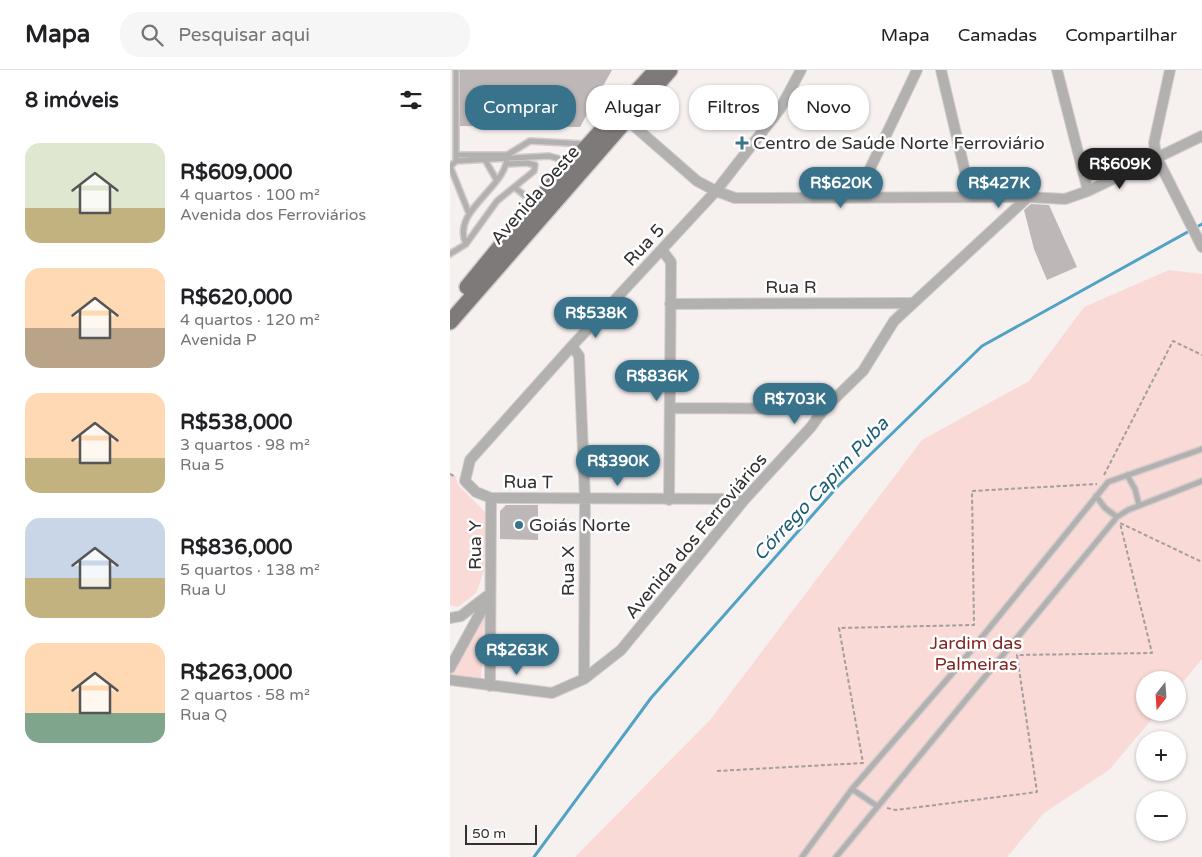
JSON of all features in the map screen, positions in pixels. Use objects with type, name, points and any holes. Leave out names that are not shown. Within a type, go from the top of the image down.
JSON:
[{"type":"main road","name":"Avenida Oeste","points":[[451,306],[535,204],[656,70]]},
{"type":"main road","name":"Avenida Oeste","points":[[657,85],[670,70]]},
{"type":"main road","name":"Avenida Oeste","points":[[450,322],[616,130]]},
{"type":"street","name":"Rua 5","points":[[465,481],[470,460],[572,346],[716,191],[780,109],[801,70]]},
{"type":"street","points":[[856,196],[917,70]]},
{"type":"street","points":[[941,70],[971,197]]},
{"type":"street","points":[[1057,70],[1088,191]]},
{"type":"street","points":[[1170,70],[1154,143],[1156,158],[1201,246]]},
{"type":"street","points":[[639,130],[697,181],[735,198],[856,196],[1065,199],[1088,191],[1202,136]]},
{"type":"street","name":"Avenida dos Ferroviários","points":[[450,680],[552,694],[584,679],[621,650],[745,499],[811,427],[824,409],[863,371],[894,321],[1028,197]]},
{"type":"street","points":[[662,250],[671,262],[669,500]]},
{"type":"street","name":"Rua R","points":[[670,304],[912,303]]},
{"type":"street","name":"Rua X","points":[[572,346],[579,356],[585,499],[584,679]]},
{"type":"street","points":[[670,408],[824,409]]},
{"type":"street","name":"Rua T","points":[[465,481],[476,492],[491,498],[745,499]]},
{"type":"street","name":"Rua Y","points":[[490,686],[491,498]]},
{"type":"street","name":"Rua Y","points":[[450,618],[461,616],[491,592]]},
{"type":"street","name":"Rua Y","points":[[450,668],[491,592]]},
{"type":"lane","points":[[456,70],[456,158],[450,166],[468,211]]},
{"type":"lane","points":[[466,244],[460,229],[468,211],[504,170],[507,159],[530,141],[590,144]]},
{"type":"lane","points":[[456,158],[507,159],[554,156],[560,159],[567,168]]},
{"type":"lane","points":[[483,158],[496,179]]},
{"type":"lane","points":[[450,254],[466,244],[497,201],[534,171],[535,165],[507,159]]},
{"type":"lane","points":[[514,187],[535,204]]},
{"type":"lane","points":[[802,857],[852,789],[956,669],[1108,482],[1202,449]]},
{"type":"lane","points":[[1127,475],[1135,489],[1139,505]]},
{"type":"lane","points":[[836,857],[964,705],[1117,517],[1139,505],[1202,481]]},
{"type":"lane","points":[[1096,496],[1105,508],[1117,517]]},
{"type":"lane","points":[[852,789],[877,806]]},
{"type":"path","points":[[1104,475],[1173,341],[1202,355]]},
{"type":"path","points":[[717,771],[863,763],[839,628],[974,624],[972,491],[1099,484]]},
{"type":"path","points":[[877,806],[896,810],[1037,792],[1016,655],[1152,653],[1120,523],[1202,562]]},
{"type":"green space","name":"Jardim das Palmeiras","points":[[1169,270],[1202,274],[1202,659],[1186,678],[1186,671],[1136,671],[1136,721],[1150,721],[1142,731],[1136,731],[1136,738],[1109,770],[1044,813],[1007,857],[575,857],[710,720],[922,440],[1029,381],[1084,307]]},
{"type":"green space","points":[[450,474],[454,474],[459,486],[486,513],[484,571],[476,593],[458,607],[450,605]]},
{"type":"green space","points":[[485,608],[481,681],[450,677],[450,675]]},
{"type":"building","points":[[460,70],[612,70],[604,85],[586,85],[586,116],[580,127],[576,127],[576,85],[465,85],[465,126],[460,126]]},
{"type":"building","points":[[1031,204],[1049,205],[1077,267],[1047,280],[1034,249],[1024,210]]},
{"type":"building","name":"Goiás Norte","points":[[506,505],[538,505],[538,540],[500,539],[500,511]]},
{"type":"waterway","name":"Córrego Capim Puba","points":[[534,857],[651,698],[839,485],[982,346],[1202,224]]},
{"type":"place","name":"Centro de Saúde Norte Ferroviário","points":[[742,143]]},
{"type":"place","name":"Goiás Norte","points":[[519,525]]}]
